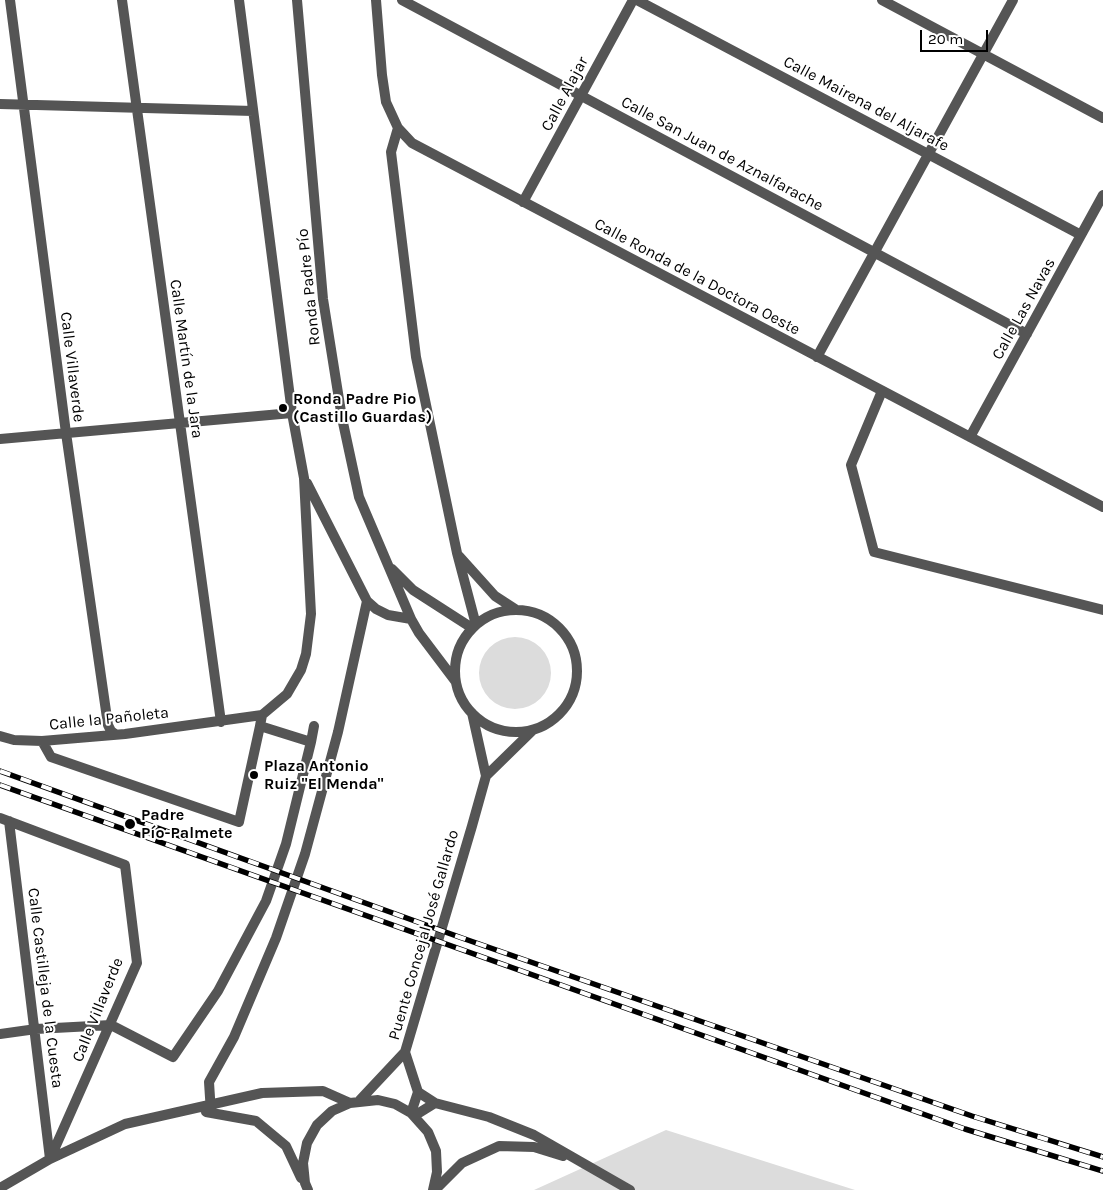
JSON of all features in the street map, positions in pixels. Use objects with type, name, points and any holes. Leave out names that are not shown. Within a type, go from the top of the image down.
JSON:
[{"type":"street","name":"Calle Villaverde","points":[[10,0],[66,433],[108,725],[115,734]]},
{"type":"street","name":"Calle Martín de la Jara","points":[[122,0],[221,722]]},
{"type":"street","name":"Ronda Padre Pío","points":[[239,0],[292,413],[304,478],[312,614],[306,654],[296,683],[287,694],[262,715]]},
{"type":"street","name":"Ronda Padre Pío","points":[[297,0],[323,299],[340,409],[359,497],[411,619],[419,633],[456,682]]},
{"type":"street","name":"Calle Ronda de la Doctora Oeste","points":[[376,0],[386,102],[398,128],[412,144],[1103,507]]},
{"type":"street","name":"Calle San Juan de Aznalfarache","points":[[402,0],[1028,334]]},
{"type":"street","name":"Calle Alajar","points":[[523,202],[633,0]]},
{"type":"street","name":"Calle Mairena del Aljarafe","points":[[638,0],[1081,236]]},
{"type":"street","points":[[882,0],[1103,118]]},
{"type":"street","points":[[818,357],[1013,0]]},
{"type":"street","points":[[0,104],[253,111]]},
{"type":"street","points":[[398,128],[391,152],[416,357],[474,626]]},
{"type":"street","name":"Calle Las Navas","points":[[970,437],[1103,195]]},
{"type":"street","points":[[882,391],[851,465],[874,552],[1103,610]]},
{"type":"street","points":[[0,439],[292,413]]},
{"type":"street","name":"Ronda Padre Pío","points":[[304,478],[367,601],[376,610],[388,615],[411,619]]},
{"type":"street","points":[[457,553],[495,596],[515,609]]},
{"type":"street","name":"Ronda Padre Pío","points":[[386,563],[413,590],[474,626]]},
{"type":"street","points":[[211,1109],[209,1082],[234,1037],[276,938],[314,821],[338,732],[367,601]]},
{"type":"street","points":[[486,776],[533,730],[554,718],[570,699],[576,683],[577,666],[573,648],[564,632],[550,619],[533,612],[515,609],[494,613],[474,626],[461,644],[456,663],[456,682],[462,698],[472,713],[486,724],[502,730],[518,732],[533,730]]},
{"type":"street","points":[[472,713],[486,776]]},
{"type":"street","points":[[42,741],[51,757],[239,822],[262,715],[221,722]]},
{"type":"street","name":"Calle la Pañoleta","points":[[0,736],[14,740],[42,741],[221,722]]},
{"type":"street","points":[[260,726],[311,742]]},
{"type":"street","points":[[0,1034],[36,1029],[111,1025],[173,1057],[250,935],[276,877],[304,773],[314,726]]},
{"type":"street","name":"Puente Concejal José Gallardo","points":[[405,1052],[486,776]]},
{"type":"street","name":"Calle Villaverde","points":[[4,820],[125,865],[136,964],[111,1025],[50,1159]]},
{"type":"street","name":"Calle Castilleja de la Cuesta","points":[[4,820],[36,1029],[50,1159]]},
{"type":"street","points":[[307,1190],[303,1163],[307,1143],[317,1125],[332,1111],[355,1101],[405,1052],[418,1092],[412,1115]]},
{"type":"street","points":[[0,1188],[50,1159],[125,1124],[193,1110],[211,1109],[262,1094],[323,1091],[355,1101],[378,1100],[395,1104],[412,1115],[428,1132],[436,1152],[437,1172],[434,1190]]},
{"type":"street","points":[[418,1092],[435,1102],[489,1117],[534,1135],[630,1190]]},
{"type":"street","points":[[412,1115],[435,1102]]},
{"type":"street","points":[[211,1109],[256,1121],[286,1146],[307,1190]]},
{"type":"street","points":[[434,1190],[462,1163],[500,1146],[534,1147],[583,1163]]},
{"type":"shaded area","points":[[515,637],[535,643],[545,653],[551,673],[545,693],[535,703],[515,709],[495,703],[485,693],[479,673],[485,653],[495,643]]},
{"type":"shaded area","points":[[666,1130],[855,1190],[534,1190]]},
{"type":"railway","points":[[0,771],[462,938],[972,1116],[1103,1157]]},
{"type":"railway","points":[[0,785],[965,1129],[1103,1171]]},
{"type":"place","name":"Ronda Padre Pio (Castillo Guardas)","points":[[283,408]]},
{"type":"place","name":"Plaza Antonio Ruiz \"El Menda\"","points":[[254,775]]},
{"type":"place","name":"Padre Pío-Palmete","points":[[130,824]]}]
